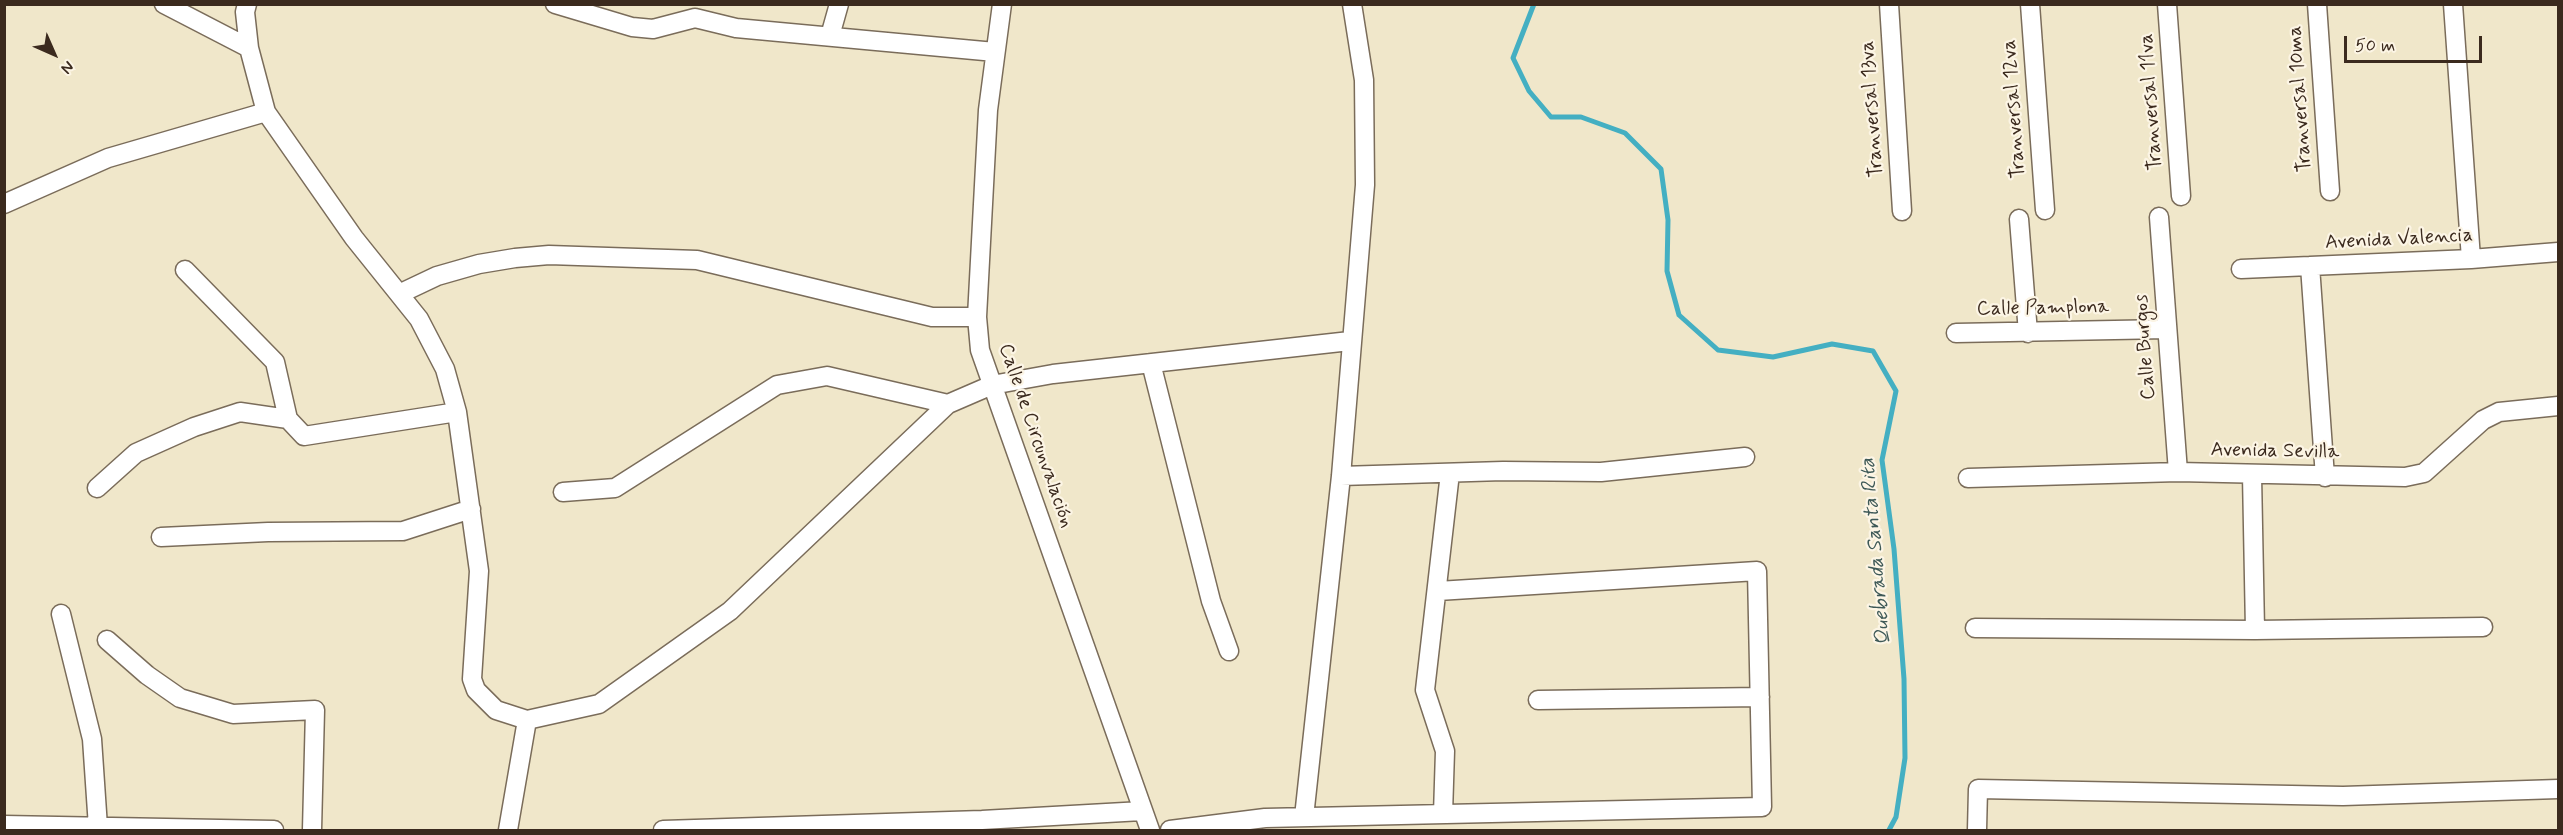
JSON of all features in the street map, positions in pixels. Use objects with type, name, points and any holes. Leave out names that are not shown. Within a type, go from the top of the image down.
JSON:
[{"type":"street","points":[[165,4],[249,48]]},
{"type":"street","points":[[247,4],[245,12],[249,48],[266,111],[354,238],[419,318],[445,369],[457,411],[479,571],[472,680],[476,690],[496,710],[527,720],[599,704],[730,611],[948,404],[992,385],[1053,374],[1350,341]]},
{"type":"street","points":[[555,4],[632,27],[653,29],[695,18],[736,28],[996,52]]},
{"type":"street","points":[[830,36],[839,4]]},
{"type":"street","name":"Calle de Circunvalación","points":[[1002,4],[988,110],[977,317],[980,350],[1150,831]]},
{"type":"street","points":[[1304,817],[1341,476],[1350,341],[1365,185],[1364,80],[1352,4]]},
{"type":"street","name":"Tranversal 13va","points":[[1889,4],[1902,211]]},
{"type":"street","name":"Tranversal 12va","points":[[2030,4],[2045,210]]},
{"type":"street","name":"Tranversal 11va","points":[[2167,4],[2181,196]]},
{"type":"street","name":"Tranversal 10ma","points":[[2317,4],[2330,190]]},
{"type":"street","points":[[2453,4],[2471,259]]},
{"type":"street","points":[[4,204],[108,158],[266,111]]},
{"type":"street","name":"Calle Burgos","points":[[2159,218],[2178,472]]},
{"type":"street","points":[[2019,219],[2028,333]]},
{"type":"street","name":"Avenida Valencia","points":[[2241,269],[2471,259],[2559,252]]},
{"type":"street","points":[[399,294],[437,276],[479,264],[515,258],[549,255],[697,260],[932,317],[977,317]]},
{"type":"street","points":[[2310,266],[2325,477]]},
{"type":"street","points":[[185,270],[275,362],[288,419],[304,436],[457,411]]},
{"type":"street","name":"Calle Pamplona","points":[[1956,333],[2167,329]]},
{"type":"street","points":[[1151,363],[1211,601],[1229,651]]},
{"type":"street","points":[[563,492],[615,488],[777,386],[827,376],[948,404]]},
{"type":"street","name":"Avenida Sevilla","points":[[1968,478],[2178,472],[2405,477],[2424,473],[2483,420],[2499,412],[2559,406]]},
{"type":"street","points":[[97,488],[136,453],[194,427],[240,412],[288,419]]},
{"type":"street","points":[[1341,476],[1601,472],[1745,457]]},
{"type":"street","points":[[1443,814],[1445,751],[1425,690],[1450,473]]},
{"type":"street","points":[[2252,475],[2255,630]]},
{"type":"street","points":[[161,537],[268,532],[403,531],[471,508]]},
{"type":"street","points":[[1170,831],[1265,818],[1443,814],[1486,822],[1762,807],[1757,571],[1438,591]]},
{"type":"street","points":[[61,614],[92,739],[98,827]]},
{"type":"street","points":[[1975,628],[2255,630],[2483,627]]},
{"type":"street","points":[[107,640],[147,675],[180,698],[233,714],[315,710],[312,831]]},
{"type":"street","points":[[1538,700],[1760,697]]},
{"type":"street","points":[[508,831],[527,720]]},
{"type":"street","points":[[1977,831],[1978,789],[2343,795],[2559,789]]},
{"type":"street","points":[[663,831],[800,828],[1142,811]]},
{"type":"street","points":[[4,825],[274,831]]},
{"type":"waterway","name":"Quebrada Santa Rita","points":[[1534,4],[1513,58],[1529,91],[1551,117],[1581,117],[1625,133],[1661,169],[1668,220],[1667,271],[1679,315],[1718,350],[1773,357],[1832,344],[1873,351],[1896,391],[1882,460],[1894,549],[1904,679],[1905,758],[1896,817],[1889,830]]}]
